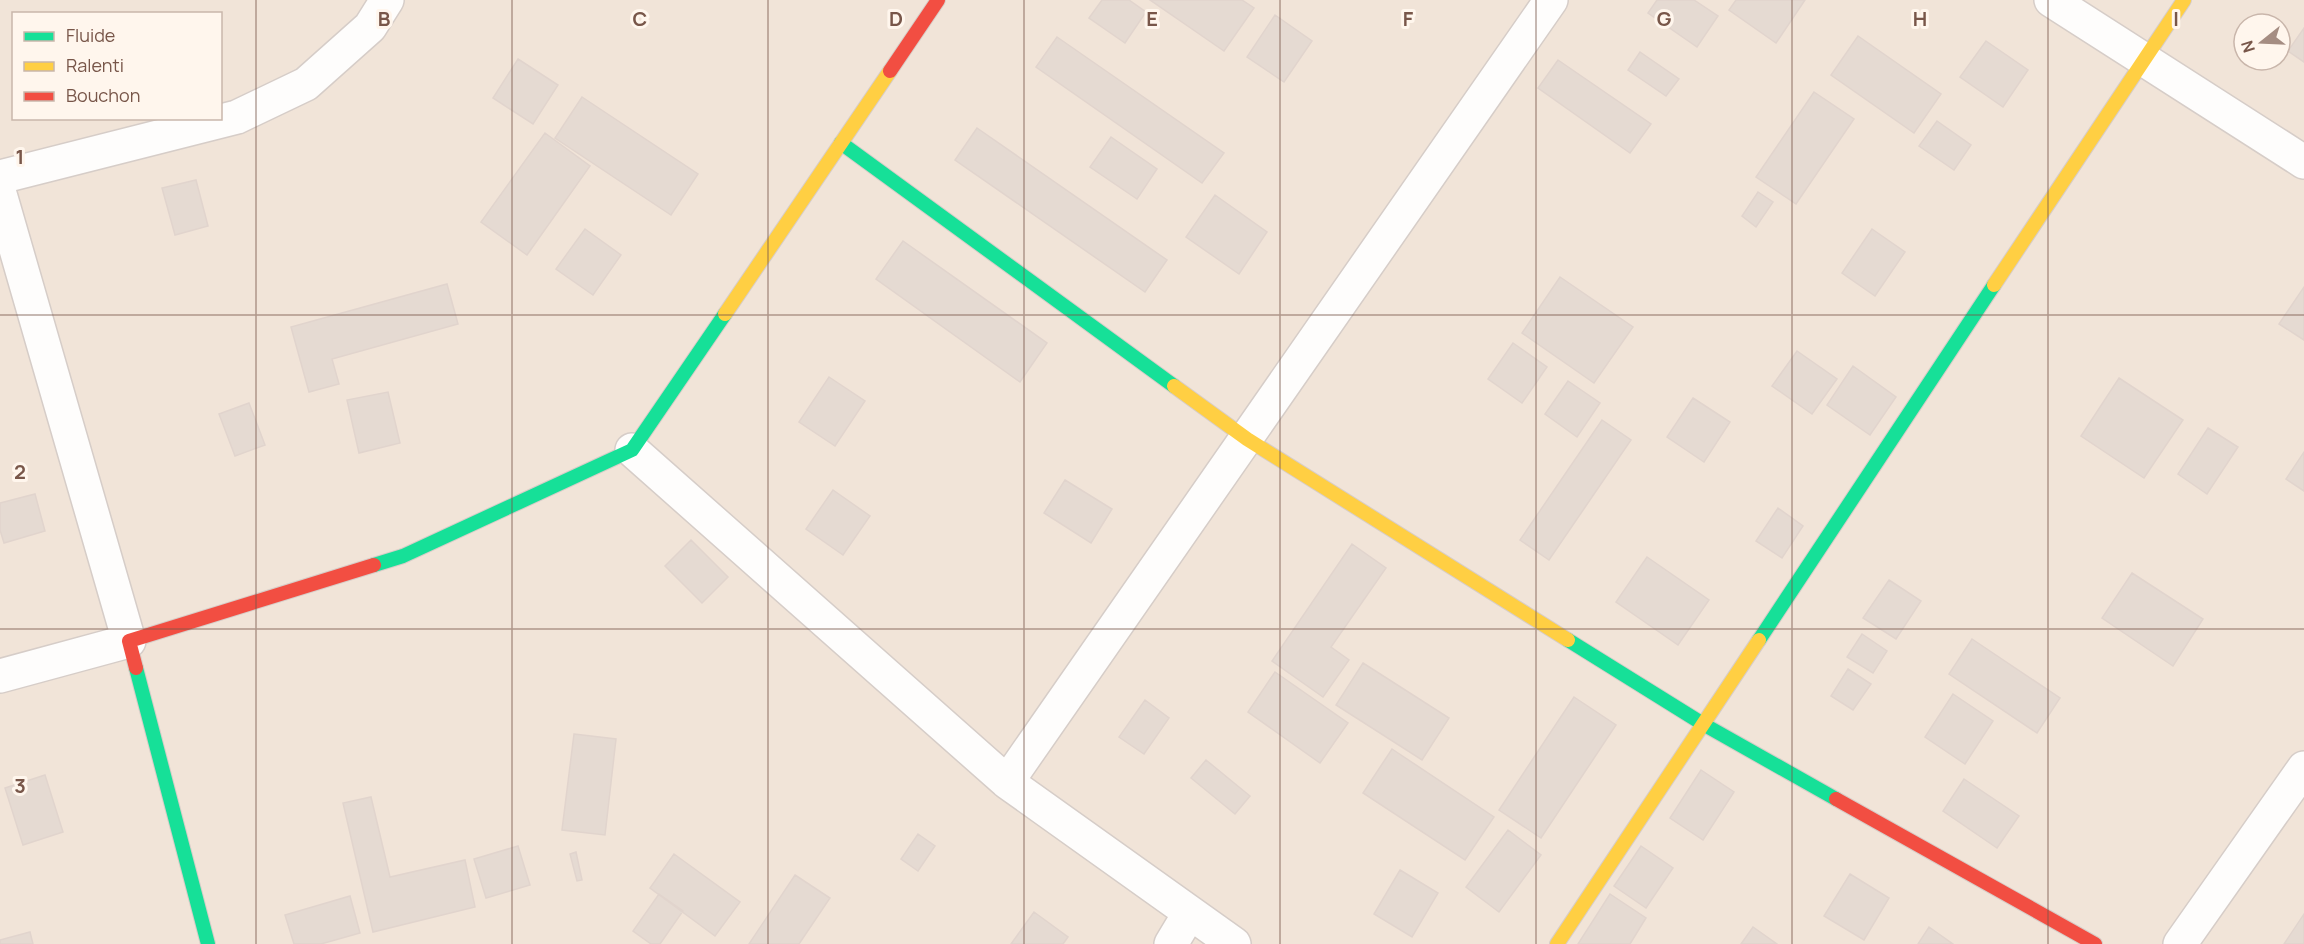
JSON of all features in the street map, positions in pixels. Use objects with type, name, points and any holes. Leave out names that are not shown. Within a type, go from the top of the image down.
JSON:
[{"type":"street","points":[[0,177],[237,117],[306,84],[370,27],[387,0]]},
{"type":"street","points":[[0,676],[129,640],[403,556],[632,450],[938,0]]},
{"type":"street","points":[[1007,782],[1551,0]]},
{"type":"street","points":[[2050,0],[2304,162]]},
{"type":"street","points":[[1557,944],[2184,0]]},
{"type":"street","points":[[841,143],[1247,439],[1703,724],[2095,944]]},
{"type":"street","points":[[0,194],[129,640],[208,944]]},
{"type":"street","points":[[632,450],[1007,782],[1234,944]]},
{"type":"street","points":[[2180,944],[2304,768]]},
{"type":"street","points":[[1171,944],[1189,914]]},
{"type":"shaded area","points":[[0,0],[2304,0],[2304,944],[0,944]]},
{"type":"building","points":[[1102,0],[1129,0],[1146,12],[1125,43],[1089,18]]},
{"type":"building","points":[[1150,0],[1242,0],[1254,8],[1224,51]]},
{"type":"building","points":[[1657,0],[1694,0],[1718,16],[1697,47],[1648,13]]},
{"type":"building","points":[[1736,0],[1805,0],[1776,43],[1729,10]]},
{"type":"building","points":[[1275,15],[1312,41],[1284,82],[1247,57]]},
{"type":"building","points":[[2304,28],[2304,62],[2292,54],[2292,45]]},
{"type":"building","points":[[1858,36],[1941,94],[1914,133],[1831,75]]},
{"type":"building","points":[[1057,37],[1224,153],[1202,183],[1036,67]]},
{"type":"building","points":[[1986,41],[2028,70],[2003,107],[1960,77]]},
{"type":"building","points":[[1640,52],[1679,79],[1666,96],[1628,70]]},
{"type":"building","points":[[518,59],[558,85],[533,124],[493,98]]},
{"type":"building","points":[[1558,60],[1651,124],[1630,153],[1538,88]]},
{"type":"building","points":[[1814,92],[1854,119],[1796,204],[1756,177]]},
{"type":"building","points":[[582,97],[698,174],[671,215],[555,138]]},
{"type":"building","points":[[1937,121],[1971,145],[1954,170],[1919,146]]},
{"type":"building","points":[[977,128],[1167,260],[1145,292],[955,160]]},
{"type":"building","points":[[545,133],[590,166],[527,255],[481,222]]},
{"type":"building","points":[[1111,137],[1157,169],[1137,199],[1090,167]]},
{"type":"building","points":[[196,180],[208,226],[175,235],[162,188]]},
{"type":"building","points":[[1758,192],[1773,202],[1756,227],[1742,216]]},
{"type":"building","points":[[1215,195],[1267,232],[1239,274],[1186,237]]},
{"type":"building","points":[[585,229],[621,255],[593,295],[556,269]]},
{"type":"building","points":[[1872,229],[1905,252],[1875,296],[1842,273]]},
{"type":"building","points":[[903,241],[1047,343],[1020,382],[876,279]]},
{"type":"building","points":[[1560,277],[1633,327],[1594,383],[1522,333]]},
{"type":"building","points":[[447,284],[458,324],[332,359],[339,384],[309,392],[291,327]]},
{"type":"building","points":[[2304,287],[2304,340],[2279,324]]},
{"type":"building","points":[[1513,343],[1547,367],[1522,403],[1488,379]]},
{"type":"building","points":[[1797,351],[1837,379],[1812,414],[1772,386]]},
{"type":"building","points":[[1853,366],[1896,397],[1870,435],[1827,405]]},
{"type":"building","points":[[829,377],[865,401],[835,446],[799,422]]},
{"type":"building","points":[[2119,378],[2183,420],[2144,478],[2081,436]]},
{"type":"building","points":[[1568,381],[1600,403],[1577,437],[1545,414]]},
{"type":"building","points":[[388,392],[400,443],[359,453],[347,400]]},
{"type":"building","points":[[1693,398],[1730,422],[1704,462],[1667,437]]},
{"type":"building","points":[[249,403],[265,445],[235,456],[219,414]]},
{"type":"building","points":[[1602,420],[1631,440],[1549,560],[1520,540]]},
{"type":"building","points":[[2208,428],[2238,447],[2207,494],[2178,474]]},
{"type":"building","points":[[2304,452],[2304,491],[2286,479]]},
{"type":"building","points":[[1065,480],[1112,509],[1091,543],[1044,513]]},
{"type":"building","points":[[833,490],[870,516],[843,555],[806,529]]},
{"type":"building","points":[[35,494],[45,531],[4,543],[0,530],[0,503]]},
{"type":"building","points":[[1778,508],[1803,526],[1782,558],[1756,541]]},
{"type":"building","points":[[691,540],[728,577],[702,603],[665,566]]},
{"type":"building","points":[[1352,544],[1386,568],[1331,647],[1349,660],[1323,697],[1272,661]]},
{"type":"building","points":[[1647,557],[1709,600],[1678,645],[1616,602]]},
{"type":"building","points":[[2132,573],[2203,619],[2173,666],[2102,618]]},
{"type":"building","points":[[1889,580],[1921,601],[1896,639],[1863,618]]},
{"type":"building","points":[[1862,634],[1887,651],[1873,673],[1847,657]]},
{"type":"building","points":[[1972,639],[2060,698],[2037,733],[1949,674]]},
{"type":"building","points":[[1363,663],[1449,718],[1422,760],[1336,705]]},
{"type":"building","points":[[1848,669],[1871,684],[1853,710],[1831,696]]},
{"type":"building","points":[[1275,672],[1348,723],[1320,763],[1248,712]]},
{"type":"building","points":[[1953,694],[1993,721],[1965,764],[1925,737]]},
{"type":"building","points":[[1574,697],[1616,725],[1541,838],[1499,810]]},
{"type":"building","points":[[1145,700],[1169,718],[1144,754],[1119,737]]},
{"type":"building","points":[[574,734],[616,739],[605,835],[562,830]]},
{"type":"building","points":[[1392,749],[1494,817],[1465,860],[1363,793]]},
{"type":"building","points":[[1206,760],[1250,796],[1235,814],[1191,778]]},
{"type":"building","points":[[1701,770],[1734,792],[1703,840],[1670,818]]},
{"type":"building","points":[[45,775],[63,832],[23,845],[5,788]]},
{"type":"building","points":[[1964,779],[2019,816],[1997,848],[1943,811]]},
{"type":"building","points":[[371,797],[390,877],[465,860],[475,907],[373,932],[343,803]]},
{"type":"building","points":[[1508,830],[1541,855],[1499,912],[1466,887]]},
{"type":"building","points":[[918,834],[935,846],[918,871],[901,859]]},
{"type":"building","points":[[518,846],[530,885],[486,898],[474,859]]},
{"type":"building","points":[[1641,846],[1673,868],[1646,908],[1614,886]]},
{"type":"building","points":[[576,852],[582,880],[577,881],[570,854]]},
{"type":"building","points":[[674,854],[740,902],[715,936],[650,888]]},
{"type":"building","points":[[1400,870],[1438,893],[1412,937],[1374,914]]},
{"type":"building","points":[[1850,874],[1889,898],[1864,940],[1824,916]]},
{"type":"building","points":[[795,875],[830,898],[799,944],[749,944]]},
{"type":"building","points":[[659,894],[683,911],[660,944],[651,944],[633,931]]},
{"type":"building","points":[[1610,894],[1646,918],[1630,944],[1578,944]]},
{"type":"building","points":[[350,896],[360,933],[321,944],[294,944],[285,915]]},
{"type":"building","points":[[1034,912],[1068,937],[1063,944],[1011,944]]},
{"type":"building","points":[[2304,914],[2304,944],[2284,944]]},
{"type":"building","points":[[1753,927],[1777,944],[1741,944]]},
{"type":"building","points":[[1929,927],[1953,944],[1918,944]]},
{"type":"building","points":[[30,932],[33,944],[0,944],[0,940]]},
{"type":"traffic: fast","points":[[841,143],[1174,386]]},
{"type":"traffic: fast","points":[[1759,640],[1994,285]]},
{"type":"traffic: fast","points":[[374,565],[403,556],[632,450],[725,314]]},
{"type":"traffic: fast","points":[[1568,640],[1703,724],[1836,799]]},
{"type":"traffic: fast","points":[[136,668],[208,944]]},
{"type":"traffic: slow","points":[[1994,285],[2184,0]]},
{"type":"traffic: slow","points":[[725,314],[890,71]]},
{"type":"traffic: slow","points":[[1174,386],[1247,439],[1568,640]]},
{"type":"traffic: slow","points":[[1557,944],[1759,640]]},
{"type":"traffic: jam","points":[[890,71],[938,0]]},
{"type":"traffic: jam","points":[[136,668],[129,641],[374,565]]},
{"type":"traffic: jam","points":[[1836,799],[2095,944]]}]
